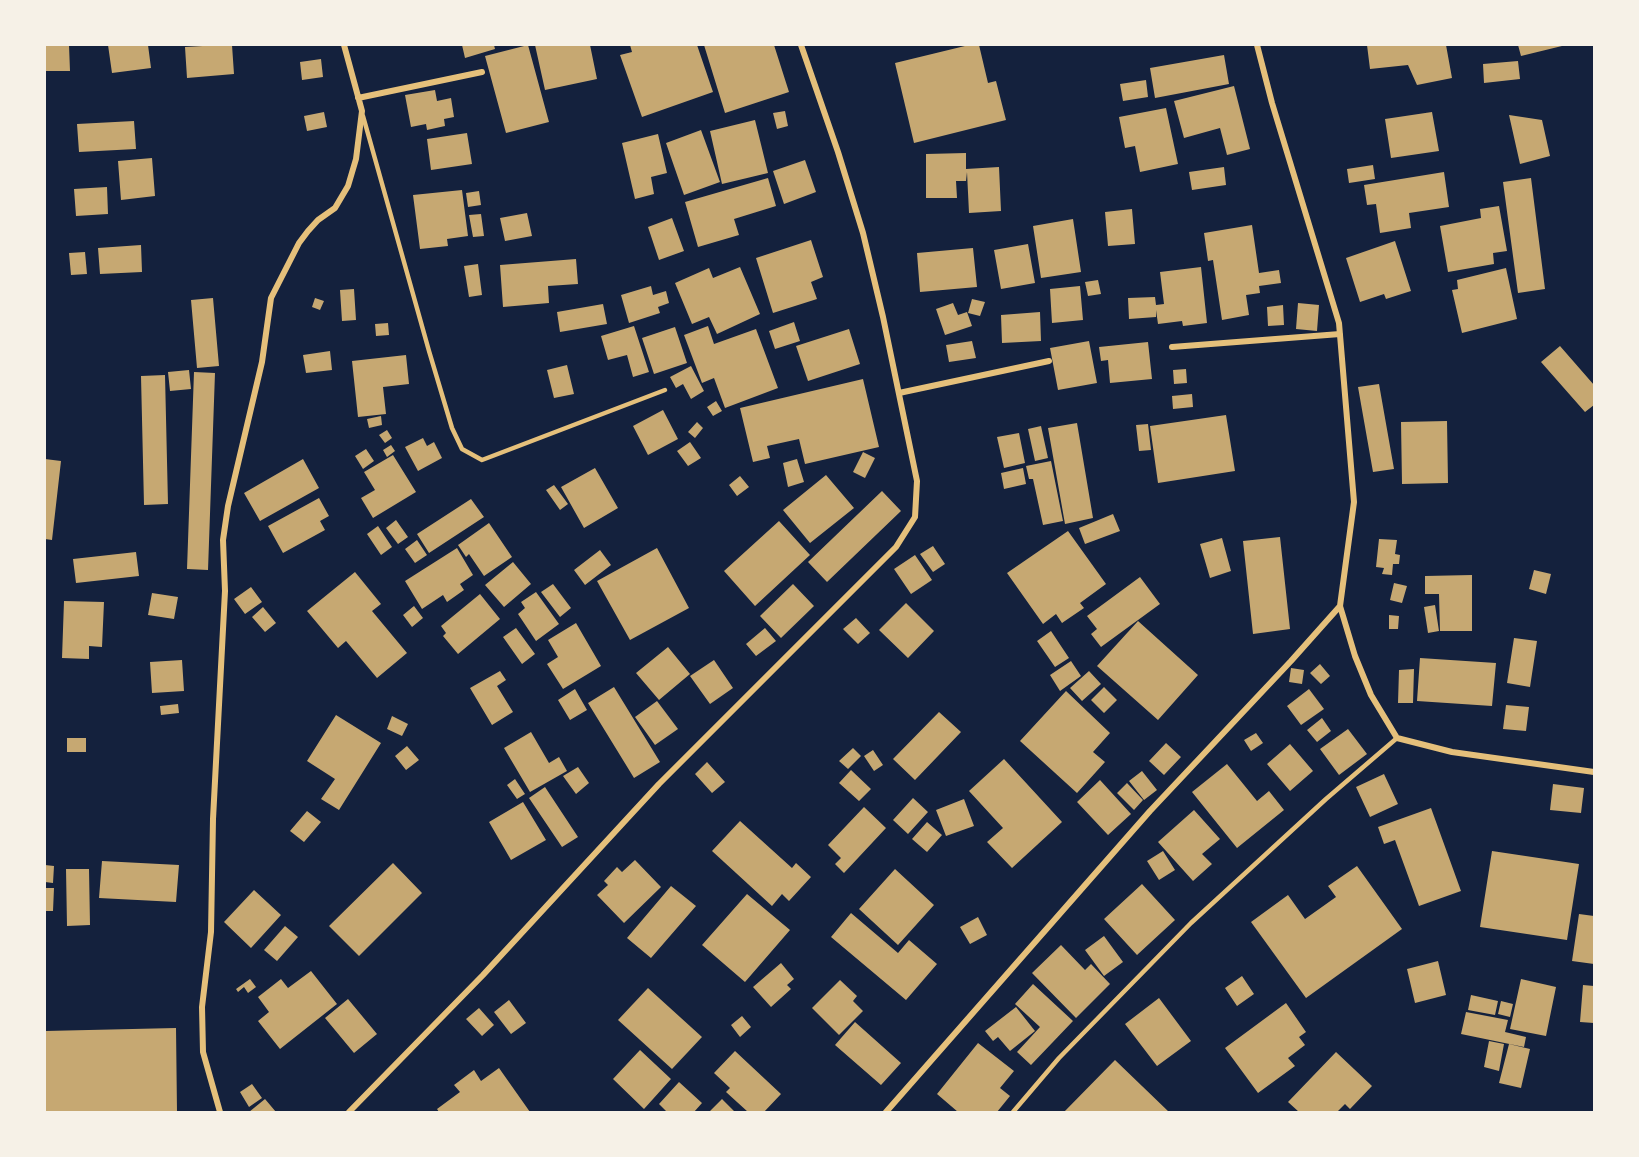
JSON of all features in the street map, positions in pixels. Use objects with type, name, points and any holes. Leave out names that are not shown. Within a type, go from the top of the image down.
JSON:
[{"type":"street","points":[[220,1112],[203,1052],[202,1007],[211,932],[213,819],[225,591],[223,540],[228,506],[262,362],[271,298],[299,243],[318,220],[335,208],[348,186],[356,159],[362,111],[344,45]]},
{"type":"street","points":[[349,1112],[483,975],[659,784],[896,547],[915,517],[917,482],[863,233],[801,45]]},
{"type":"street","points":[[1257,45],[1272,103],[1339,322],[1354,502],[1340,606],[1355,656],[1371,695],[1397,738],[1452,752],[1594,772]]},
{"type":"street","points":[[358,98],[482,72]]},
{"type":"street","points":[[1172,347],[1340,334]]},
{"type":"street","points":[[899,393],[1049,361]]},
{"type":"street","points":[[886,1112],[1150,811],[1340,606]]},
{"type":"lane","points":[[362,111],[429,351],[452,428],[462,449],[482,460],[665,390]]},
{"type":"lane","points":[[1013,1112],[1059,1058],[1191,923],[1397,738]]},
{"type":"building","points":[[45,45],[69,45],[70,71],[45,71]]},
{"type":"building","points":[[108,45],[148,45],[151,68],[112,73]]},
{"type":"building","points":[[232,45],[234,74],[187,78],[185,47]]},
{"type":"building","points":[[462,45],[494,45],[495,49],[465,58]]},
{"type":"building","points":[[528,45],[549,122],[506,133],[485,56]]},
{"type":"building","points":[[535,45],[590,45],[597,79],[545,90]]},
{"type":"building","points":[[630,45],[697,45],[713,92],[642,117],[620,55],[632,52]]},
{"type":"building","points":[[704,45],[774,45],[789,92],[725,113]]},
{"type":"building","points":[[969,45],[979,45],[988,83],[996,81],[1006,120],[914,143],[895,63]]},
{"type":"building","points":[[1367,45],[1446,45],[1452,78],[1417,85],[1408,65],[1370,69]]},
{"type":"building","points":[[1518,45],[1562,45],[1562,46],[1521,56]]},
{"type":"building","points":[[1224,55],[1229,84],[1155,98],[1150,68]]},
{"type":"building","points":[[321,59],[323,77],[302,80],[300,62]]},
{"type":"building","points":[[1518,61],[1520,79],[1484,83],[1483,64]]},
{"type":"building","points":[[1146,80],[1148,97],[1123,101],[1120,84]]},
{"type":"building","points":[[1234,86],[1250,149],[1227,155],[1220,128],[1184,138],[1174,101]]},
{"type":"building","points":[[435,90],[437,101],[451,98],[454,117],[444,119],[445,126],[427,130],[426,124],[411,127],[405,95]]},
{"type":"building","points":[[1166,108],[1178,164],[1140,172],[1135,146],[1125,148],[1119,117]]},
{"type":"building","points":[[785,111],[788,126],[777,129],[773,113]]},
{"type":"building","points":[[324,112],[327,127],[307,131],[304,116]]},
{"type":"building","points":[[1432,112],[1439,151],[1391,158],[1385,119]]},
{"type":"building","points":[[1509,115],[1542,120],[1550,156],[1520,164]]},
{"type":"building","points":[[755,120],[768,173],[722,184],[710,131]]},
{"type":"building","points":[[134,121],[136,149],[79,152],[77,124]]},
{"type":"building","points":[[701,130],[720,182],[684,195],[666,143]]},
{"type":"building","points":[[467,133],[472,164],[431,170],[427,139]]},
{"type":"building","points":[[658,134],[667,173],[651,177],[654,194],[635,199],[622,143]]},
{"type":"building","points":[[966,153],[966,169],[999,167],[1001,211],[969,213],[967,172],[966,181],[956,181],[957,198],[926,198],[926,154]]},
{"type":"building","points":[[152,158],[155,196],[121,200],[118,161]]},
{"type":"building","points":[[805,160],[816,192],[784,204],[773,171]]},
{"type":"building","points":[[1373,165],[1375,179],[1349,183],[1347,169]]},
{"type":"building","points":[[1224,167],[1226,185],[1192,190],[1189,172]]},
{"type":"building","points":[[1444,172],[1449,207],[1409,213],[1411,228],[1380,233],[1376,204],[1367,205],[1364,185]]},
{"type":"building","points":[[768,178],[776,206],[734,219],[739,235],[698,247],[685,202]]},
{"type":"building","points":[[1531,178],[1545,289],[1518,293],[1503,182]]},
{"type":"building","points":[[107,187],[108,214],[76,216],[74,189]]},
{"type":"building","points":[[462,190],[468,236],[447,239],[448,246],[420,249],[413,195]]},
{"type":"building","points":[[479,191],[481,205],[468,207],[466,193]]},
{"type":"building","points":[[1499,206],[1507,251],[1493,253],[1494,264],[1448,272],[1440,226],[1481,218],[1480,209]]},
{"type":"building","points":[[1132,209],[1135,244],[1108,246],[1105,212]]},
{"type":"building","points":[[527,213],[532,236],[505,241],[500,218]]},
{"type":"building","points":[[481,214],[484,236],[473,237],[469,215]]},
{"type":"building","points":[[672,218],[684,251],[659,260],[648,227]]},
{"type":"building","points":[[1073,219],[1081,272],[1041,278],[1033,226]]},
{"type":"building","points":[[1252,225],[1259,273],[1279,270],[1281,283],[1259,286],[1260,293],[1246,295],[1249,315],[1222,320],[1213,260],[1208,261],[1204,233]]},
{"type":"building","points":[[811,240],[823,277],[811,282],[817,299],[773,313],[756,258]]},
{"type":"building","points":[[1395,241],[1411,291],[1386,299],[1384,294],[1360,302],[1346,258]]},
{"type":"building","points":[[1028,244],[1035,283],[1001,289],[994,250]]},
{"type":"building","points":[[141,245],[142,272],[100,274],[98,248]]},
{"type":"building","points":[[973,248],[977,287],[920,292],[917,253]]},
{"type":"building","points":[[85,252],[87,274],[71,275],[69,253]]},
{"type":"building","points":[[576,259],[578,284],[548,286],[549,303],[503,307],[500,265]]},
{"type":"building","points":[[478,264],[482,295],[469,297],[464,266]]},
{"type":"building","points":[[740,267],[760,314],[717,334],[709,317],[692,324],[675,283],[709,268],[713,278]]},
{"type":"building","points":[[1201,267],[1207,323],[1183,326],[1182,321],[1158,324],[1156,310],[1156,317],[1129,319],[1128,298],[1155,297],[1156,305],[1164,304],[1160,272]]},
{"type":"building","points":[[1506,268],[1517,319],[1462,333],[1452,290],[1458,289],[1457,280]]},
{"type":"building","points":[[1098,280],[1101,294],[1088,296],[1085,282]]},
{"type":"building","points":[[651,286],[653,295],[666,291],[669,303],[658,307],[660,313],[629,323],[621,295]]},
{"type":"building","points":[[1080,286],[1083,320],[1052,323],[1050,289]]},
{"type":"building","points":[[354,289],[356,320],[342,321],[340,290]]},
{"type":"building","points":[[213,298],[219,366],[197,368],[191,300]]},
{"type":"building","points":[[315,298],[324,301],[320,310],[312,307]]},
{"type":"building","points":[[972,299],[985,302],[980,316],[968,313]]},
{"type":"building","points":[[953,303],[958,315],[967,312],[972,326],[945,335],[936,309]]},
{"type":"building","points":[[1298,303],[1319,305],[1317,331],[1296,329]]},
{"type":"building","points":[[603,304],[607,324],[560,332],[557,312]]},
{"type":"building","points":[[1283,305],[1284,325],[1268,326],[1267,307]]},
{"type":"building","points":[[1040,312],[1041,341],[1002,343],[1001,315]]},
{"type":"building","points":[[794,322],[800,341],[775,349],[769,331]]},
{"type":"building","points":[[388,323],[389,335],[376,336],[375,324]]},
{"type":"building","points":[[634,326],[649,372],[633,377],[627,355],[608,360],[601,336]]},
{"type":"building","points":[[708,326],[714,344],[756,329],[778,388],[725,408],[714,378],[702,383],[684,335]]},
{"type":"building","points":[[675,327],[687,363],[654,374],[642,338]]},
{"type":"building","points":[[849,329],[860,364],[808,381],[796,346]]},
{"type":"building","points":[[972,341],[976,358],[949,362],[946,345]]},
{"type":"building","points":[[1089,341],[1097,383],[1058,390],[1050,348]]},
{"type":"building","points":[[1148,342],[1152,379],[1110,383],[1108,360],[1101,361],[1099,347]]},
{"type":"building","points":[[1560,346],[1594,385],[1594,405],[1585,412],[1541,362]]},
{"type":"building","points":[[330,351],[332,370],[306,373],[303,355]]},
{"type":"building","points":[[406,355],[409,384],[383,387],[386,414],[358,417],[352,361]]},
{"type":"building","points":[[567,365],[574,394],[554,398],[547,370]]},
{"type":"building","points":[[691,366],[704,391],[691,399],[683,384],[676,388],[670,377]]},
{"type":"building","points":[[1186,369],[1187,383],[1174,384],[1173,370]]},
{"type":"building","points":[[189,370],[191,389],[170,391],[168,372]]},
{"type":"building","points":[[194,372],[215,373],[208,570],[187,569]]},
{"type":"building","points":[[165,375],[168,504],[144,505],[141,376]]},
{"type":"building","points":[[863,379],[879,447],[805,464],[799,439],[767,446],[770,458],[753,462],[740,408]]},
{"type":"building","points":[[1379,384],[1394,469],[1373,472],[1358,387]]},
{"type":"building","points":[[1192,394],[1193,407],[1173,409],[1172,396]]},
{"type":"building","points":[[716,401],[722,411],[713,416],[707,407]]},
{"type":"building","points":[[663,410],[678,439],[648,455],[633,426]]},
{"type":"building","points":[[1226,415],[1235,471],[1158,483],[1150,426]]},
{"type":"building","points":[[381,416],[382,425],[369,428],[367,419]]},
{"type":"building","points":[[1447,421],[1448,483],[1402,484],[1401,422]]},
{"type":"building","points":[[697,422],[703,428],[695,438],[688,432]]},
{"type":"building","points":[[1077,423],[1093,518],[1065,524],[1048,428]]},
{"type":"building","points":[[1148,424],[1151,450],[1139,451],[1136,425]]},
{"type":"building","points":[[1041,426],[1048,458],[1035,461],[1028,429]]},
{"type":"building","points":[[387,430],[392,438],[385,443],[379,435]]},
{"type":"building","points":[[1019,433],[1025,463],[1004,468],[997,437]]},
{"type":"building","points":[[423,438],[427,446],[434,442],[442,458],[418,471],[405,447]]},
{"type":"building","points":[[690,442],[701,458],[688,466],[677,451]]},
{"type":"building","points":[[391,445],[395,451],[387,457],[383,450]]},
{"type":"building","points":[[366,449],[374,461],[363,469],[355,456]]},
{"type":"building","points":[[863,452],[875,458],[865,478],[853,472]]},
{"type":"building","points":[[393,455],[416,492],[373,518],[361,498],[375,490],[364,472]]},
{"type":"building","points":[[45,459],[61,461],[52,540],[45,539]]},
{"type":"building","points":[[303,459],[319,488],[260,521],[244,493]]},
{"type":"building","points":[[797,459],[804,482],[788,487],[783,463]]},
{"type":"building","points":[[1051,461],[1063,521],[1043,525],[1033,479],[1029,479],[1026,466]]},
{"type":"building","points":[[595,468],[618,508],[584,528],[561,487]]},
{"type":"building","points":[[1023,468],[1026,484],[1004,489],[1001,473]]},
{"type":"building","points":[[826,475],[854,508],[810,543],[783,510]]},
{"type":"building","points":[[740,476],[749,487],[737,496],[729,485]]},
{"type":"building","points":[[554,485],[568,504],[560,510],[546,490]]},
{"type":"building","points":[[882,491],[901,511],[827,582],[808,562]]},
{"type":"building","points":[[319,498],[329,516],[320,521],[325,530],[283,553],[268,526]]},
{"type":"building","points":[[471,499],[484,517],[429,553],[417,534]]},
{"type":"building","points":[[1113,514],[1120,531],[1085,544],[1079,528]]},
{"type":"building","points":[[396,520],[408,537],[398,544],[386,528]]},
{"type":"building","points":[[779,521],[810,555],[755,606],[724,571]]},
{"type":"building","points":[[489,523],[512,557],[484,576],[469,554],[466,557],[458,545]]},
{"type":"building","points":[[378,526],[392,547],[381,555],[367,534]]},
{"type":"building","points":[[1068,531],[1106,584],[1080,603],[1084,608],[1062,623],[1056,614],[1043,624],[1007,573]]},
{"type":"building","points":[[1280,537],[1290,629],[1253,634],[1243,541]]},
{"type":"building","points":[[1222,538],[1231,571],[1210,578],[1200,544]]},
{"type":"building","points":[[1379,539],[1397,540],[1395,554],[1400,555],[1399,564],[1393,564],[1392,575],[1382,574],[1384,568],[1376,567]]},
{"type":"building","points":[[417,540],[427,555],[415,563],[405,549]]},
{"type":"building","points":[[933,546],[945,564],[933,572],[920,554]]},
{"type":"building","points":[[457,548],[473,575],[460,584],[464,590],[447,602],[443,595],[422,609],[405,581]]},
{"type":"building","points":[[657,548],[689,608],[630,640],[597,581]]},
{"type":"building","points":[[600,550],[611,565],[585,585],[574,570]]},
{"type":"building","points":[[136,552],[139,576],[76,583],[73,559]]},
{"type":"building","points":[[915,555],[932,580],[911,594],[894,569]]},
{"type":"building","points":[[513,562],[531,584],[504,607],[485,585]]},
{"type":"building","points":[[1534,570],[1551,574],[1546,594],[1529,589]]},
{"type":"building","points":[[355,572],[381,604],[372,611],[407,653],[377,678],[346,641],[338,648],[307,611]]},
{"type":"building","points":[[1472,575],[1472,631],[1440,631],[1439,594],[1425,594],[1425,576]]},
{"type":"building","points":[[1140,577],[1160,604],[1101,647],[1091,634],[1097,629],[1087,616]]},
{"type":"building","points":[[1394,583],[1407,586],[1402,603],[1390,600]]},
{"type":"building","points":[[553,584],[571,608],[560,617],[541,592]]},
{"type":"building","points":[[793,584],[814,606],[781,638],[760,616]]},
{"type":"building","points":[[251,587],[262,602],[245,614],[234,599]]},
{"type":"building","points":[[536,592],[559,624],[536,641],[518,614],[525,608],[521,602]]},
{"type":"building","points":[[152,593],[178,597],[174,619],[148,615]]},
{"type":"building","points":[[480,594],[500,619],[458,654],[443,636],[446,633],[441,626]]},
{"type":"building","points":[[64,601],[104,602],[102,647],[89,646],[89,659],[62,658]]},
{"type":"building","points":[[906,603],[934,631],[908,658],[879,630]]},
{"type":"building","points":[[1435,605],[1439,631],[1428,633],[1424,607]]},
{"type":"building","points":[[414,606],[423,618],[412,627],[403,615]]},
{"type":"building","points":[[263,607],[276,623],[265,632],[252,617]]},
{"type":"building","points":[[1389,615],[1399,616],[1398,629],[1389,629]]},
{"type":"building","points":[[856,618],[870,633],[858,644],[843,629]]},
{"type":"building","points":[[1138,621],[1198,675],[1158,720],[1097,666]]},
{"type":"building","points":[[576,623],[601,666],[563,689],[547,664],[558,657],[548,640]]},
{"type":"building","points":[[516,628],[535,654],[522,664],[503,637]]},
{"type":"building","points":[[765,628],[776,641],[756,656],[746,644]]},
{"type":"building","points":[[1051,631],[1069,658],[1055,667],[1037,641]]},
{"type":"building","points":[[1514,638],[1537,641],[1530,687],[1507,683]]},
{"type":"building","points":[[668,647],[690,674],[659,700],[636,673]]},
{"type":"building","points":[[1420,658],[1496,663],[1492,706],[1417,701]]},
{"type":"building","points":[[182,660],[184,691],[152,693],[150,662]]},
{"type":"building","points":[[714,660],[733,688],[710,704],[690,676]]},
{"type":"building","points":[[1071,661],[1081,676],[1060,691],[1050,675]]},
{"type":"building","points":[[1320,664],[1330,676],[1321,684],[1310,673]]},
{"type":"building","points":[[1291,668],[1304,670],[1302,684],[1289,682]]},
{"type":"building","points":[[1414,669],[1413,703],[1398,703],[1399,670]]},
{"type":"building","points":[[500,671],[506,680],[497,686],[513,712],[492,725],[470,688]]},
{"type":"building","points":[[1089,671],[1101,684],[1082,701],[1070,688]]},
{"type":"building","points":[[614,687],[660,762],[634,778],[588,703]]},
{"type":"building","points":[[1104,687],[1117,700],[1104,713],[1091,700]]},
{"type":"building","points":[[575,689],[587,710],[570,720],[558,700]]},
{"type":"building","points":[[1309,689],[1324,709],[1301,725],[1287,706]]},
{"type":"building","points":[[1066,691],[1110,733],[1093,752],[1105,762],[1077,793],[1020,741]]},
{"type":"building","points":[[657,701],[678,729],[655,745],[635,717]]},
{"type":"building","points":[[178,704],[179,713],[161,715],[160,706]]},
{"type":"building","points":[[1506,705],[1529,707],[1526,731],[1503,729]]},
{"type":"building","points":[[939,712],[961,732],[915,780],[893,759]]},
{"type":"building","points":[[336,715],[381,743],[339,810],[321,799],[335,779],[307,761]]},
{"type":"building","points":[[392,716],[408,724],[402,736],[387,729]]},
{"type":"building","points":[[1322,718],[1331,731],[1317,742],[1307,730]]},
{"type":"building","points":[[1348,729],[1367,754],[1339,775],[1320,749]]},
{"type":"building","points":[[531,732],[549,763],[559,757],[567,771],[530,792],[504,748]]},
{"type":"building","points":[[1256,733],[1263,743],[1251,751],[1244,740]]},
{"type":"building","points":[[67,738],[86,738],[86,752],[67,752]]},
{"type":"building","points":[[1166,743],[1181,757],[1164,775],[1149,761]]},
{"type":"building","points":[[1290,744],[1313,771],[1290,791],[1267,764]]},
{"type":"building","points":[[407,746],[419,760],[406,770],[395,756]]},
{"type":"building","points":[[853,748],[861,756],[848,769],[839,761]]},
{"type":"building","points":[[873,750],[883,765],[874,771],[864,756]]},
{"type":"building","points":[[1004,759],[1062,822],[1012,868],[987,842],[1003,828],[969,791]]},
{"type":"building","points":[[707,762],[725,782],[712,793],[695,774]]},
{"type":"building","points":[[1227,764],[1257,801],[1269,791],[1284,810],[1237,848],[1192,792]]},
{"type":"building","points":[[578,767],[589,783],[576,794],[563,776]]},
{"type":"building","points":[[851,770],[871,789],[859,801],[839,783]]},
{"type":"building","points":[[1142,771],[1157,790],[1144,800],[1129,781]]},
{"type":"building","points":[[1384,774],[1398,804],[1370,817],[1356,787]]},
{"type":"building","points":[[515,779],[525,794],[517,799],[507,785]]},
{"type":"building","points":[[1100,780],[1131,814],[1108,835],[1077,802]]},
{"type":"building","points":[[1127,783],[1143,800],[1134,810],[1117,793]]},
{"type":"building","points":[[1553,784],[1584,788],[1581,813],[1550,810]]},
{"type":"building","points":[[545,787],[578,837],[562,847],[529,798]]},
{"type":"building","points":[[913,798],[928,812],[908,834],[893,820]]},
{"type":"building","points":[[964,799],[974,826],[946,836],[936,810]]},
{"type":"building","points":[[523,802],[546,840],[511,860],[489,822]]},
{"type":"building","points":[[864,807],[886,828],[844,873],[835,864],[841,858],[828,845]]},
{"type":"building","points":[[1431,808],[1461,891],[1419,906],[1395,840],[1384,844],[1378,827]]},
{"type":"building","points":[[1194,810],[1220,839],[1202,854],[1212,864],[1193,881],[1158,842]]},
{"type":"building","points":[[307,811],[321,822],[304,842],[290,831]]},
{"type":"building","points":[[740,821],[792,868],[796,863],[811,877],[789,901],[782,894],[772,906],[712,851]]},
{"type":"building","points":[[927,822],[942,835],[927,852],[912,839]]},
{"type":"building","points":[[1163,851],[1175,870],[1159,880],[1147,861]]},
{"type":"building","points":[[1492,851],[1579,864],[1567,940],[1480,927]]},
{"type":"building","points":[[635,860],[661,887],[624,923],[597,895],[608,885],[604,881],[617,867],[622,872]]},
{"type":"building","points":[[102,861],[179,865],[176,902],[99,898]]},
{"type":"building","points":[[393,863],[422,893],[359,956],[329,926]]},
{"type":"building","points":[[45,865],[54,866],[53,883],[45,882]]},
{"type":"building","points":[[1357,866],[1402,929],[1306,998],[1251,922],[1288,895],[1305,919],[1336,897],[1328,886]]},
{"type":"building","points":[[66,869],[89,869],[90,925],[67,926]]},
{"type":"building","points":[[895,869],[934,905],[898,945],[859,909]]},
{"type":"building","points":[[1142,884],[1175,920],[1137,955],[1104,919]]},
{"type":"building","points":[[671,886],[696,906],[651,958],[627,938]]},
{"type":"building","points":[[45,888],[54,888],[53,911],[45,911]]},
{"type":"building","points":[[254,890],[281,915],[251,948],[224,922]]},
{"type":"building","points":[[747,894],[790,930],[745,982],[702,945]]},
{"type":"building","points":[[851,913],[898,953],[909,940],[937,964],[906,1000],[831,937]]},
{"type":"building","points":[[1579,914],[1594,916],[1594,964],[1572,961]]},
{"type":"building","points":[[978,917],[987,935],[970,944],[960,927]]},
{"type":"building","points":[[285,926],[298,937],[277,961],[264,950]]},
{"type":"building","points":[[1104,936],[1123,962],[1104,976],[1085,950]]},
{"type":"building","points":[[1061,945],[1085,970],[1091,964],[1110,984],[1076,1018],[1032,973]]},
{"type":"building","points":[[1438,961],[1446,995],[1415,1003],[1407,969]]},
{"type":"building","points":[[781,963],[794,979],[787,985],[791,989],[771,1007],[753,987]]},
{"type":"building","points":[[311,971],[337,1004],[280,1049],[258,1021],[269,1012],[258,997],[281,979],[288,988]]},
{"type":"building","points":[[1242,976],[1254,994],[1237,1006],[1225,988]]},
{"type":"building","points":[[250,979],[256,987],[248,993],[244,987],[238,992],[236,989]]},
{"type":"building","points":[[1521,979],[1556,987],[1546,1036],[1510,1029]]},
{"type":"building","points":[[840,980],[857,996],[853,1001],[863,1011],[839,1035],[812,1008]]},
{"type":"building","points":[[1033,984],[1073,1021],[1031,1065],[1017,1052],[1040,1027],[1015,1004]]},
{"type":"building","points":[[1583,985],[1594,986],[1594,1023],[1580,1022]]},
{"type":"building","points":[[648,988],[702,1037],[672,1069],[618,1020]]},
{"type":"building","points":[[1471,995],[1498,1001],[1495,1015],[1468,1010]]},
{"type":"building","points":[[1159,998],[1191,1041],[1157,1066],[1125,1024]]},
{"type":"building","points":[[348,999],[377,1034],[354,1053],[325,1018]]},
{"type":"building","points":[[509,1000],[526,1023],[511,1034],[494,1012]]},
{"type":"building","points":[[1501,1001],[1513,1004],[1510,1017],[1498,1014]]},
{"type":"building","points":[[1286,1003],[1306,1032],[1299,1037],[1305,1045],[1288,1058],[1295,1066],[1258,1093],[1225,1048]]},
{"type":"building","points":[[1016,1007],[1035,1031],[1010,1051],[998,1037],[993,1041],[985,1031]]},
{"type":"building","points":[[479,1008],[494,1025],[482,1036],[466,1019]]},
{"type":"building","points":[[1466,1012],[1508,1020],[1505,1032],[1526,1037],[1524,1047],[1461,1034]]},
{"type":"building","points":[[742,1016],[751,1027],[740,1037],[731,1025]]},
{"type":"building","points":[[855,1022],[901,1063],[881,1085],[835,1045]]},
{"type":"building","points":[[176,1028],[177,1112],[45,1112],[45,1031]]},
{"type":"building","points":[[1489,1041],[1504,1044],[1499,1071],[1484,1067]]},
{"type":"building","points":[[978,1043],[1014,1071],[1000,1088],[1010,1096],[997,1112],[958,1112],[937,1094]]},
{"type":"building","points":[[1509,1044],[1530,1049],[1521,1088],[1499,1083]]},
{"type":"building","points":[[640,1050],[671,1079],[644,1109],[613,1079]]},
{"type":"building","points":[[735,1051],[781,1094],[764,1112],[748,1112],[726,1092],[730,1088],[714,1073]]},
{"type":"building","points":[[1336,1052],[1372,1086],[1350,1109],[1345,1104],[1337,1112],[1299,1112],[1288,1102]]},
{"type":"building","points":[[1115,1060],[1169,1112],[1064,1112]]},
{"type":"building","points":[[499,1068],[530,1112],[439,1112],[437,1109],[460,1092],[454,1085],[474,1070],[481,1081]]},
{"type":"building","points":[[679,1082],[702,1103],[694,1112],[667,1112],[659,1104]]},
{"type":"building","points":[[252,1084],[262,1098],[249,1107],[240,1092]]},
{"type":"building","points":[[265,1099],[276,1112],[249,1112]]},
{"type":"building","points":[[722,1099],[735,1112],[709,1112]]}]
